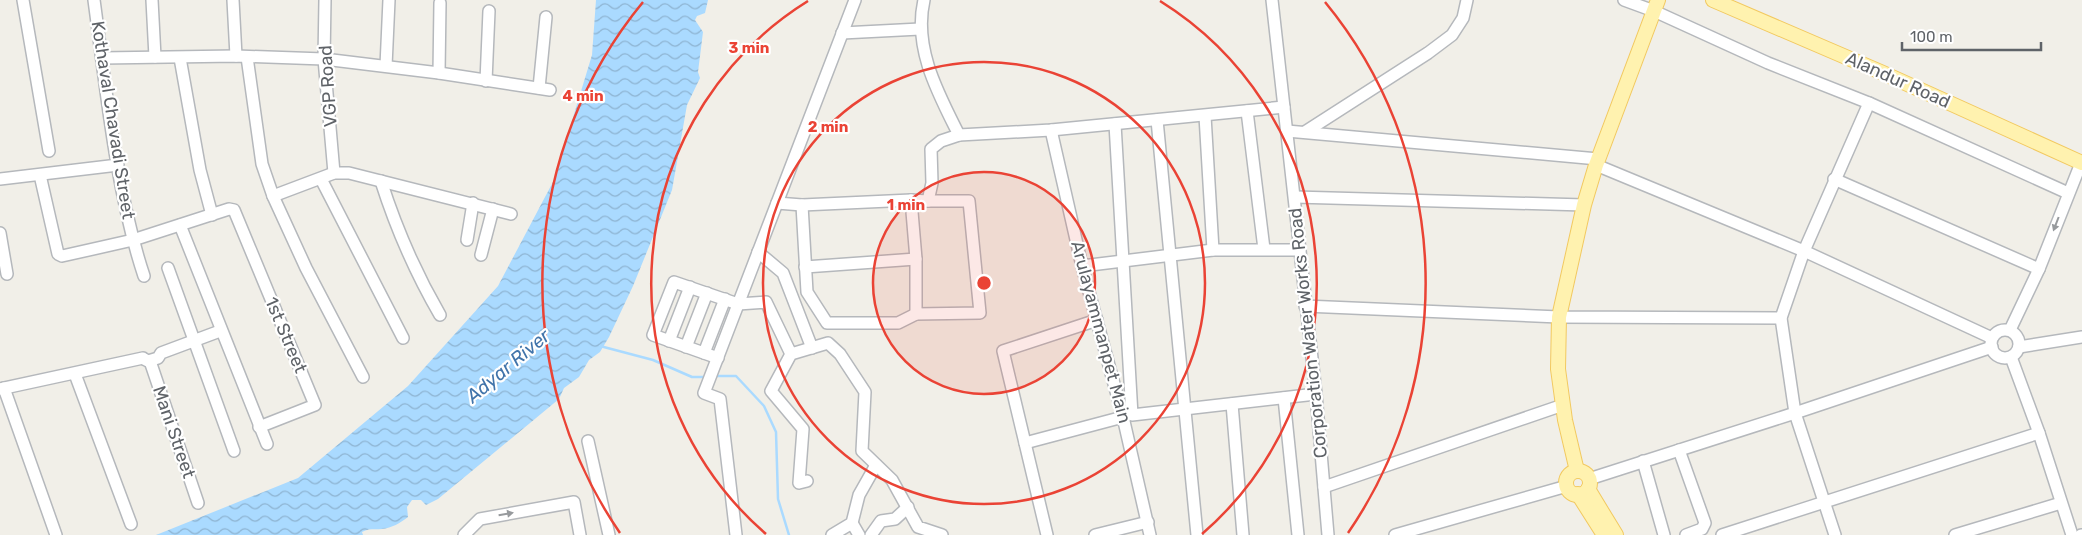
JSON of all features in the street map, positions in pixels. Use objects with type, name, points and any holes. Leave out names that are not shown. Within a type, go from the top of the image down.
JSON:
[{"type":"main road","name":"Alandur Road","points":[[1712,0],[1883,72],[2082,162]]},
{"type":"main road","points":[[1604,535],[1580,487],[1584,473],[1577,471],[1563,405],[1558,369],[1559,317],[1584,205],[1597,162],[1656,6]]},
{"type":"main road","points":[[1580,487],[1616,535]]},
{"type":"street","points":[[23,0],[49,151]]},
{"type":"street","name":"Kothaval Chavadi Street","points":[[94,0],[118,164],[133,240],[144,276]]},
{"type":"street","points":[[152,0],[155,57]]},
{"type":"street","points":[[233,0],[262,164],[273,196],[306,268],[363,377]]},
{"type":"street","name":"VGP Road","points":[[325,0],[324,59],[334,173]]},
{"type":"street","points":[[386,66],[389,0]]},
{"type":"street","points":[[736,535],[720,399],[704,393],[855,0]]},
{"type":"street","points":[[924,0],[920,29],[932,79],[959,135]]},
{"type":"street","name":"Corporation Water Works Road","points":[[1272,0],[1316,394],[1328,535]]},
{"type":"street","points":[[1305,132],[1428,53],[1452,35],[1463,18],[1467,0]]},
{"type":"street","points":[[1624,0],[1656,6],[1768,63],[1869,103],[2068,193]]},
{"type":"street","points":[[439,72],[440,3]]},
{"type":"street","points":[[486,81],[490,11]]},
{"type":"street","points":[[102,58],[242,57],[324,59],[439,72],[545,89],[546,18]]},
{"type":"street","points":[[842,33],[920,29]]},
{"type":"street","points":[[40,175],[60,255],[133,240],[212,215],[200,170],[180,58]]},
{"type":"street","points":[[1835,535],[1795,413],[1781,318],[1804,251],[1869,103]]},
{"type":"street","points":[[928,201],[932,183],[931,149],[941,141],[959,135],[1051,130],[1284,107]]},
{"type":"street","points":[[1247,111],[1264,249]]},
{"type":"street","points":[[1204,116],[1213,250]]},
{"type":"street","points":[[1157,120],[1197,535]]},
{"type":"street","points":[[1115,124],[1123,260],[1128,416]]},
{"type":"street","name":"Arulayammanpet Main","points":[[1051,130],[1082,266],[1128,416],[1150,535]]},
{"type":"street","points":[[1287,131],[1597,162],[1804,251],[1992,343],[1997,355],[2010,357]]},
{"type":"street","points":[[2010,330],[2039,269],[2082,162]]},
{"type":"street","points":[[0,179],[118,164]]},
{"type":"street","points":[[273,196],[334,173],[381,181],[494,208],[511,214]]},
{"type":"street","points":[[321,179],[403,338]]},
{"type":"street","points":[[1834,179],[2039,269]]},
{"type":"street","points":[[381,181],[416,274],[440,315]]},
{"type":"street","points":[[1294,197],[1584,205]]},
{"type":"street","points":[[777,203],[802,205],[911,200],[969,201],[980,314],[916,314],[892,324],[826,323],[807,292],[802,205]]},
{"type":"street","points":[[911,200],[916,259],[916,314]]},
{"type":"street","points":[[468,240],[473,203]]},
{"type":"street","points":[[481,255],[494,208]]},
{"type":"street","name":"1st Street","points":[[212,215],[229,209],[234,210],[315,404]]},
{"type":"street","points":[[180,226],[220,331],[267,444]]},
{"type":"street","points":[[0,233],[7,274]]},
{"type":"street","points":[[1082,266],[1213,250],[1299,250]]},
{"type":"street","points":[[758,252],[783,273],[812,348]]},
{"type":"street","points":[[805,267],[916,259]]},
{"type":"street","points":[[168,268],[193,342],[234,451]]},
{"type":"street","points":[[718,358],[653,336],[674,282],[738,304],[766,302],[791,354]]},
{"type":"street","points":[[669,341],[690,287]]},
{"type":"street","points":[[686,347],[707,293]]},
{"type":"street","points":[[704,353],[725,299]]},
{"type":"street","points":[[1305,306],[1559,317],[1781,318]]},
{"type":"street","points":[[1047,535],[1003,351],[1097,320]]},
{"type":"street","points":[[1395,535],[1580,487],[1643,461],[1795,413],[1992,343],[1999,331],[2010,330]]},
{"type":"street","points":[[2010,330],[2018,338],[2019,347]]},
{"type":"street","points":[[56,535],[2,389],[146,360],[146,353],[156,350],[161,353],[220,331]]},
{"type":"street","points":[[2010,357],[2019,347],[2082,337]]},
{"type":"street","points":[[806,481],[799,483],[802,429],[771,391],[791,354],[828,343],[840,354],[865,392],[862,451],[892,480],[918,527],[942,535]]},
{"type":"street","points":[[2010,357],[2039,433],[2072,535]]},
{"type":"street","name":"Mani Street","points":[[146,360],[198,503]]},
{"type":"street","points":[[74,374],[131,524]]},
{"type":"street","points":[[1025,443],[1128,416],[1316,394]]},
{"type":"street","points":[[1284,398],[1298,535]]},
{"type":"street","points":[[259,427],[326,400]]},
{"type":"street","points":[[1232,404],[1243,535]]},
{"type":"street","points":[[1324,487],[1563,405]]},
{"type":"street","points":[[1722,535],[2039,433]]},
{"type":"street","points":[[588,441],[609,535]]},
{"type":"street","points":[[1679,450],[1705,523],[1702,529],[1686,535]]},
{"type":"street","points":[[1643,461],[1664,535]]},
{"type":"street","points":[[859,535],[852,523],[859,495],[876,465]]},
{"type":"street","points":[[464,535],[480,518],[574,502],[580,535]]},
{"type":"street","points":[[1956,535],[2061,503]]},
{"type":"street","points":[[871,535],[881,521],[894,519],[908,507]]},
{"type":"street","points":[[1096,535],[1148,522]]},
{"type":"street","points":[[832,535],[852,523]]},
{"type":"water","name":"Adyar River","points":[[596,0],[708,0],[705,13],[697,16],[695,20],[703,32],[698,72],[700,78],[687,105],[672,190],[633,286],[600,352],[589,360],[579,377],[564,388],[559,399],[438,499],[426,505],[421,500],[412,500],[407,507],[408,517],[393,526],[367,530],[362,532],[363,535],[156,535],[298,478],[408,386],[498,286],[554,180],[592,55]]},
{"type":"waterway","points":[[600,346],[653,360],[692,377],[707,377]]},
{"type":"waterway","points":[[715,376],[736,376],[764,406],[776,432],[778,499],[789,535]]}]
